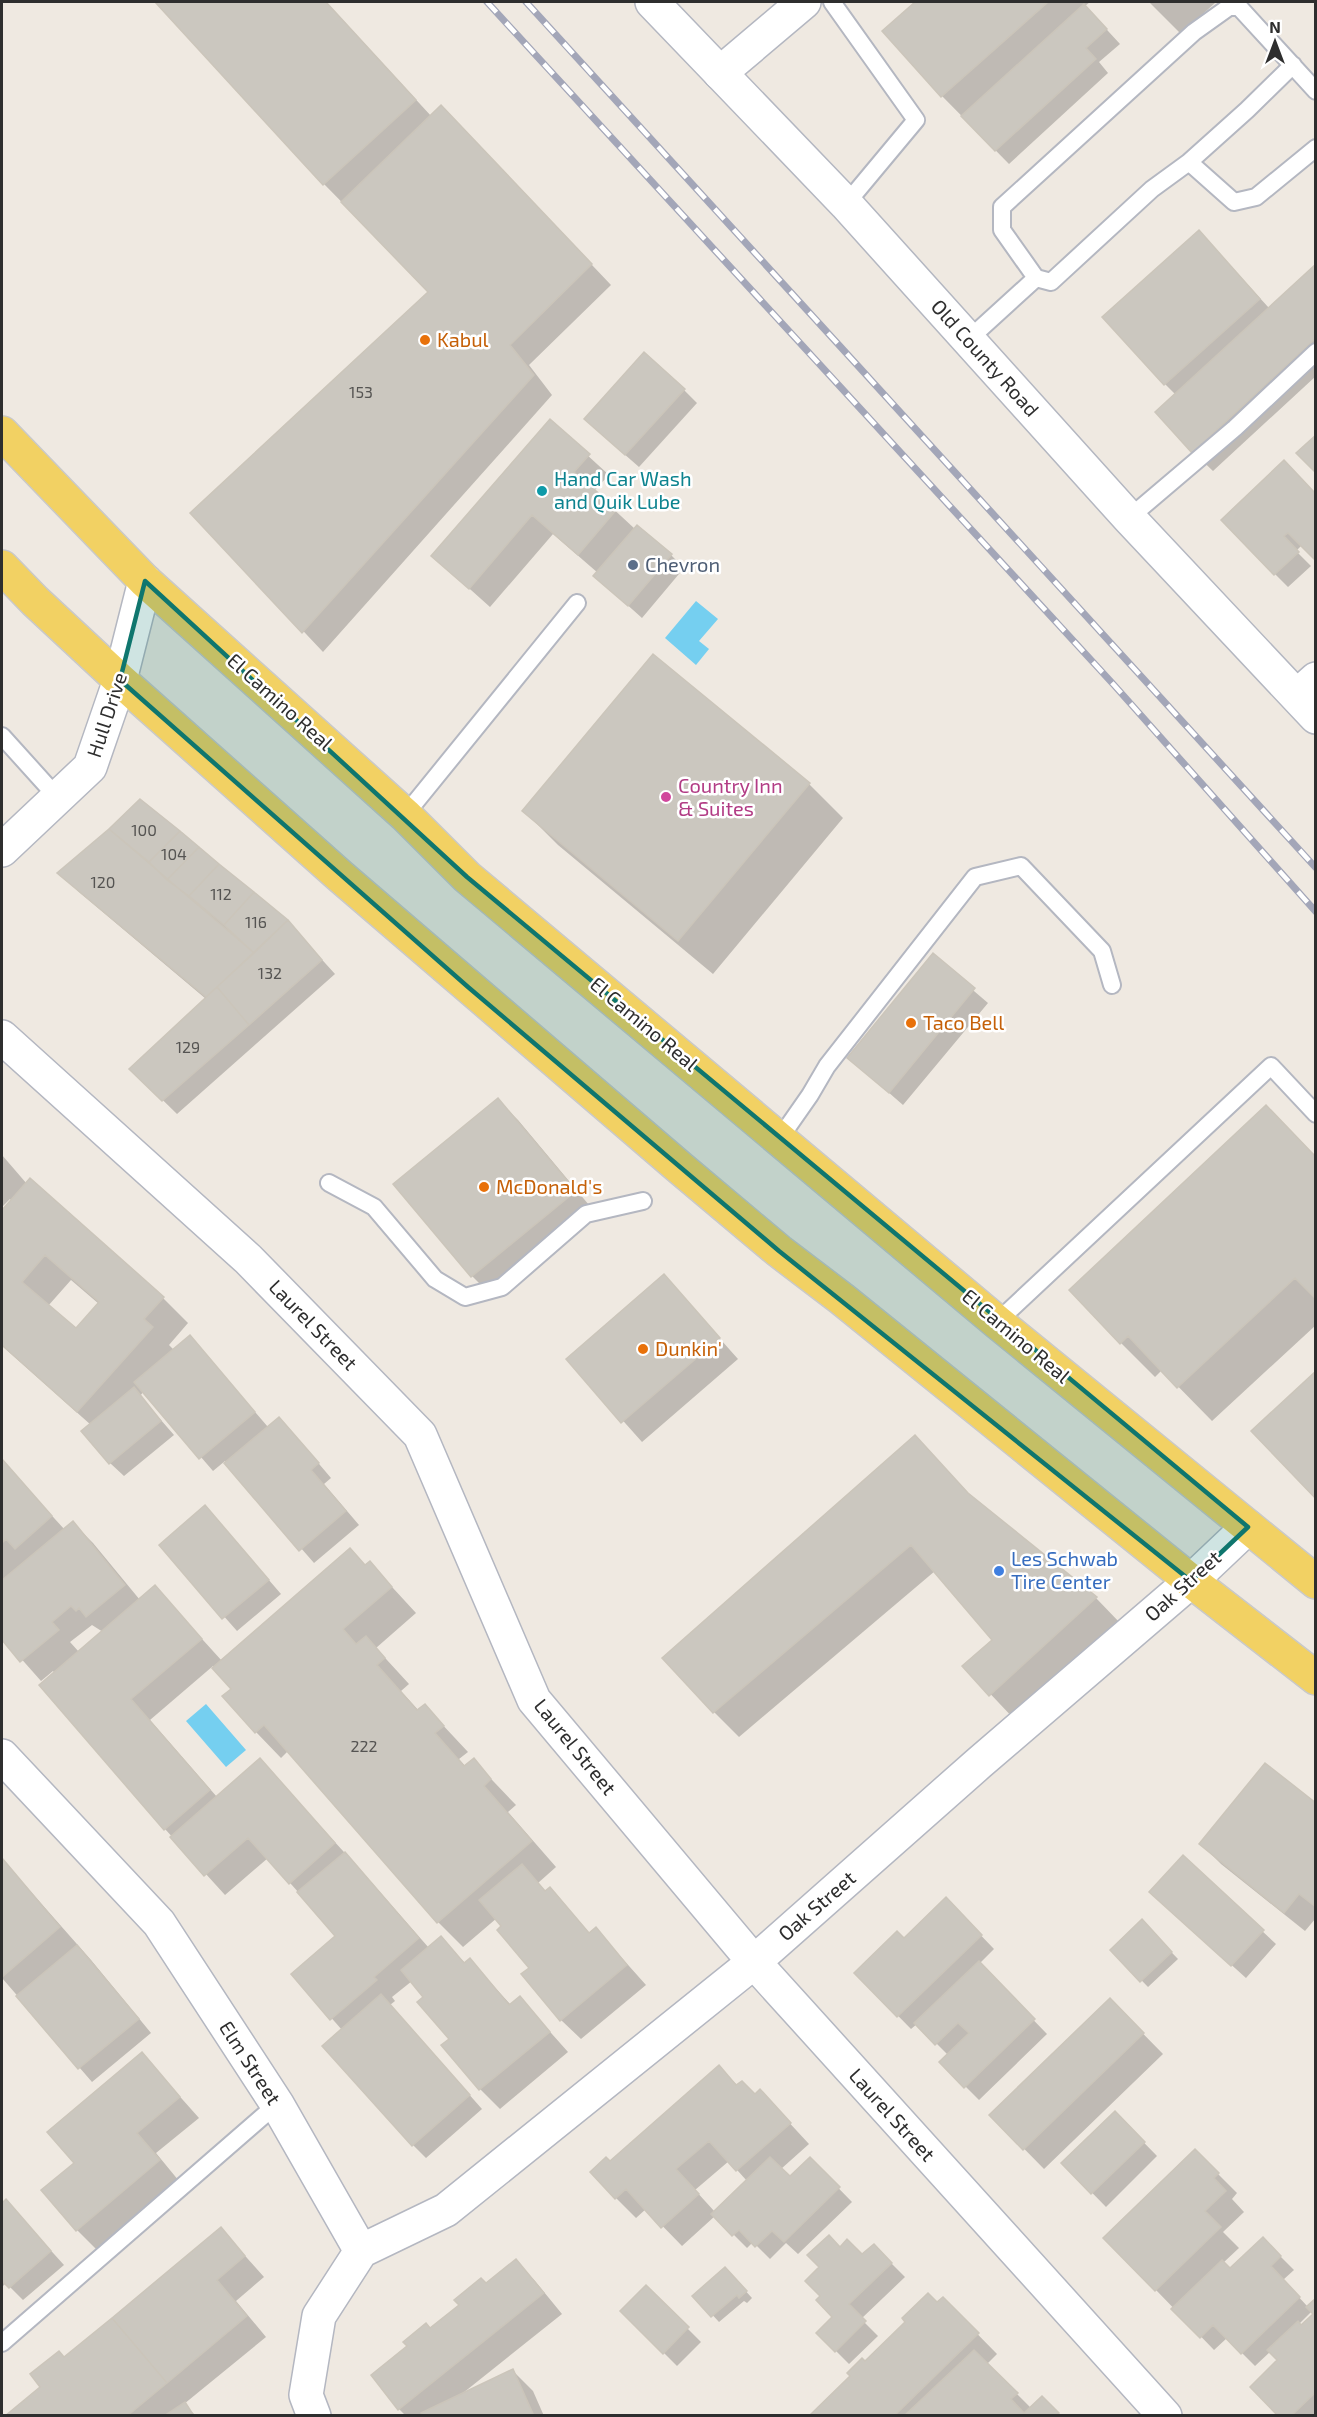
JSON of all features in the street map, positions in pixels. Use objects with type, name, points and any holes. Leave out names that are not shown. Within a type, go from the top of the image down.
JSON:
[{"type":"main road","name":"El Camino Real","points":[[2,433],[145,581],[405,815],[467,877],[998,1322],[1316,1582]]},
{"type":"main road","points":[[2,567],[120,680],[340,876],[752,1228],[1191,1581],[1316,1678]]},
{"type":"street","name":"Old County Road","points":[[652,2],[846,204],[1129,518],[1310,697]]},
{"type":"street","points":[[720,73],[804,2]]},
{"type":"street","name":"Hull Drive","points":[[2,850],[90,767],[120,680],[145,581]]},
{"type":"street","name":"Laurel Street","points":[[2,1037],[248,1259],[420,1435],[534,1701],[754,1962],[1165,2415]]},
{"type":"street","name":"Oak Street","points":[[361,2252],[446,2210],[754,1962],[1191,1581],[1248,1527]]},
{"type":"street","name":"Elm Street","points":[[2,1756],[159,1923],[277,2104],[361,2252]]},
{"type":"street","points":[[314,2415],[306,2395],[319,2316],[361,2252]]},
{"type":"lane","points":[[832,2],[916,120],[846,204]]},
{"type":"lane","points":[[1293,65],[1247,110],[1189,162],[1152,189],[1051,282],[1036,278],[1002,230],[1002,207],[1194,32],[1229,7],[1239,7],[1293,65],[1316,91]]},
{"type":"lane","points":[[1189,162],[1234,202],[1256,197],[1316,148]]},
{"type":"lane","points":[[969,339],[1036,278]]},
{"type":"lane","points":[[1129,518],[1235,428],[1316,352]]},
{"type":"lane","points":[[405,815],[577,603]]},
{"type":"lane","points":[[2,736],[57,797]]},
{"type":"lane","points":[[780,1138],[827,1066],[975,877],[1021,866],[1102,951],[1112,985]]},
{"type":"lane","points":[[998,1322],[1271,1066],[1316,1114]]},
{"type":"lane","points":[[329,1183],[374,1207],[435,1278],[465,1297],[502,1287],[586,1214],[643,1201]]},
{"type":"lane","points":[[2,2343],[277,2104]]},
{"type":"highlighted area","points":[[145,581],[467,877],[1248,1527],[1191,1581],[779,1251],[468,987],[120,680]]},
{"type":"water","points":[[696,601],[718,619],[699,641],[709,649],[696,665],[665,638]]},
{"type":"water","points":[[206,1704],[246,1750],[226,1767],[186,1721]]},
{"type":"building","points":[[155,2],[326,2],[416,100],[323,185]]},
{"type":"building","points":[[915,2],[1048,2],[941,97],[882,31]]},
{"type":"building","points":[[1084,4],[1107,29],[1086,48],[1096,59],[995,151],[961,116]]},
{"type":"building","points":[[441,105],[592,264],[510,345],[534,375],[302,633],[190,513],[428,292],[341,202]]},
{"type":"building","points":[[1199,230],[1260,299],[1164,385],[1102,317]]},
{"type":"building","points":[[1316,264],[1316,338],[1192,453],[1155,412]]},
{"type":"building","points":[[644,352],[685,389],[625,455],[584,419]]},
{"type":"building","name":"Hand Car Wash and Quik Lube","points":[[550,419],[590,454],[574,472],[617,509],[578,555],[532,515],[469,589],[431,556]]},
{"type":"building","points":[[1316,435],[1316,473],[1296,453]]},
{"type":"building","points":[[1284,460],[1316,494],[1316,561],[1288,533],[1284,536],[1299,552],[1274,575],[1221,520]]},
{"type":"building","name":"Chevron","points":[[637,525],[672,554],[628,606],[593,576]]},
{"type":"building","name":"Country Inn & Suites","points":[[653,654],[810,783],[678,941],[522,811]]},
{"type":"building","points":[[140,799],[180,831],[149,862],[109,829]]},
{"type":"building","points":[[109,829],[254,953],[206,997],[57,873]]},
{"type":"building","points":[[180,831],[199,847],[167,880],[149,862]]},
{"type":"building","points":[[199,847],[219,864],[189,896],[167,880]]},
{"type":"building","points":[[219,864],[254,892],[224,925],[189,896]]},
{"type":"building","points":[[254,892],[288,920],[254,953],[224,925]]},
{"type":"building","points":[[288,920],[322,960],[249,1025],[217,987]]},
{"type":"building","name":"Taco Bell","points":[[933,953],[975,988],[889,1093],[847,1058]]},
{"type":"building","points":[[217,987],[249,1025],[162,1101],[129,1069]]},
{"type":"building","name":"McDonald's","points":[[498,1098],[576,1191],[471,1277],[393,1184]]},
{"type":"building","points":[[1266,1105],[1316,1157],[1316,1299],[1295,1278],[1177,1388],[1128,1336],[1120,1344],[1069,1290]]},
{"type":"building","points":[[30,1178],[164,1297],[144,1319],[153,1327],[77,1412],[2,1345],[2,1210]],"holes":[[[45,1255],[99,1302],[76,1328],[22,1282]]]},
{"type":"building","name":"Dunkin'","points":[[664,1274],[720,1338],[621,1423],[566,1359]]},
{"type":"building","points":[[190,1335],[255,1412],[199,1459],[134,1382]]},
{"type":"building","points":[[1316,1371],[1316,1499],[1251,1431]]},
{"type":"building","points":[[134,1387],[161,1421],[109,1464],[81,1431]]},
{"type":"building","points":[[279,1417],[319,1463],[311,1470],[346,1511],[299,1551],[224,1463]]},
{"type":"building","name":"Les Schwab Tire Center","points":[[915,1435],[968,1493],[1097,1597],[989,1696],[962,1666],[992,1640],[911,1545],[713,1713],[662,1658]]},
{"type":"building","points":[[2,1459],[52,1516],[15,1549],[6,1539],[2,1543]]},
{"type":"building","points":[[205,1505],[269,1580],[222,1619],[159,1545]]},
{"type":"building","points":[[73,1521],[125,1585],[86,1617],[79,1608],[76,1611],[71,1606],[52,1622],[59,1630],[20,1662],[2,1640],[2,1580]]},
{"type":"building","points":[[350,1548],[365,1565],[370,1561],[392,1587],[343,1629],[356,1644],[366,1636],[385,1658],[377,1665],[417,1710],[425,1704],[444,1726],[435,1733],[464,1766],[474,1758],[491,1779],[484,1786],[532,1841],[437,1923],[264,1725],[255,1733],[222,1696],[231,1689],[212,1668]]},
{"type":"building","points":[[155,1585],[202,1639],[131,1699],[210,1790],[164,1830],[39,1685]]},
{"type":"building","points":[[260,1758],[335,1843],[289,1884],[248,1838],[204,1876],[170,1837]]},
{"type":"building","points":[[1265,1763],[1316,1803],[1316,1907],[1299,1894],[1284,1913],[1199,1844]]},
{"type":"building","points":[[345,1852],[419,1938],[374,1977],[377,1980],[330,2020],[291,1974],[335,1936],[297,1892]]},
{"type":"building","points":[[1183,1855],[1264,1930],[1231,1966],[1149,1892]]},
{"type":"building","points":[[2,1858],[60,1927],[2,1977]]},
{"type":"building","points":[[522,1864],[545,1891],[550,1887],[589,1933],[596,1927],[627,1965],[560,2021],[521,1974],[529,1968],[497,1930],[501,1926],[479,1900]]},
{"type":"building","points":[[946,1897],[982,1935],[897,2017],[854,1973],[897,1931],[904,1938]]},
{"type":"building","points":[[1142,1919],[1172,1952],[1140,1982],[1110,1950]]},
{"type":"building","points":[[441,1936],[464,1963],[470,1958],[509,2005],[520,1996],[550,2032],[479,2090],[441,2045],[449,2039],[417,2002],[423,1997],[401,1970]]},
{"type":"building","points":[[77,1945],[139,2019],[78,2069],[16,1996]]},
{"type":"building","points":[[979,1961],[1035,2019],[964,2088],[939,2062],[969,2033],[958,2023],[935,2045],[914,2023]]},
{"type":"building","points":[[381,1994],[470,2095],[412,2146],[322,2046]]},
{"type":"building","points":[[1110,1998],[1144,2033],[1023,2150],[989,2115]]},
{"type":"building","points":[[142,2052],[180,2097],[137,2133],[160,2160],[76,2231],[41,2190],[74,2163],[47,2132]]},
{"type":"building","points":[[719,2065],[736,2085],[742,2081],[755,2094],[760,2089],[791,2123],[736,2171],[709,2141],[676,2169],[699,2194],[661,2228],[626,2189],[615,2199],[590,2172],[606,2157],[610,2161]]},
{"type":"building","points":[[1115,2111],[1145,2142],[1091,2194],[1061,2163]]},
{"type":"building","points":[[1195,2149],[1219,2173],[1214,2178],[1226,2191],[1205,2211],[1221,2227],[1155,2291],[1103,2238]]},
{"type":"building","points":[[770,2157],[790,2176],[810,2157],[840,2187],[784,2242],[772,2231],[755,2247],[739,2230],[732,2236],[711,2214]]},
{"type":"building","points":[[6,2199],[51,2251],[9,2288],[2,2281],[2,2203]]},
{"type":"building","points":[[221,2227],[245,2256],[217,2280],[247,2316],[167,2383],[112,2318]]},
{"type":"building","points":[[829,2235],[840,2247],[847,2239],[862,2254],[874,2244],[892,2263],[849,2304],[866,2321],[835,2352],[816,2333],[832,2317],[816,2300],[820,2296],[805,2281],[819,2267],[807,2255]]},
{"type":"building","points":[[1263,2237],[1281,2256],[1271,2266],[1300,2297],[1241,2354],[1213,2325],[1200,2338],[1171,2309],[1222,2260],[1230,2268]]},
{"type":"building","points":[[516,2259],[544,2293],[398,2410],[371,2375],[407,2346],[403,2342],[426,2323],[430,2328],[459,2305],[454,2300],[481,2278],[486,2283]]},
{"type":"building","points":[[725,2267],[747,2291],[739,2298],[737,2295],[711,2317],[692,2296]]},
{"type":"building","points":[[646,2285],[689,2327],[663,2354],[620,2311]]},
{"type":"building","points":[[928,2293],[937,2302],[943,2297],[979,2333],[894,2416],[809,2416],[850,2376],[847,2373],[862,2358],[865,2361],[905,2322],[902,2318]]},
{"type":"building","points":[[1316,2298],[1316,2392],[1291,2416],[1278,2416],[1250,2387],[1277,2360],[1267,2350],[1298,2321],[1301,2325],[1313,2314],[1306,2307]]},
{"type":"building","points":[[112,2318],[167,2383],[127,2416],[5,2416],[40,2387],[30,2374],[59,2351],[64,2357]]},
{"type":"building","points":[[974,2350],[1018,2393],[1011,2399],[1024,2413],[1042,2396],[1059,2413],[1056,2416],[904,2416]]},
{"type":"building","points":[[513,2369],[534,2416],[422,2416],[421,2413]]},
{"type":"building","points":[[185,2402],[194,2416],[164,2416]]},
{"type":"railway","points":[[487,2],[1114,685],[1316,912]]},
{"type":"railway","points":[[526,2],[1316,868]]},
{"type":"place","name":"Kabul","points":[[425,340]]},
{"type":"place","name":"Hand Car Wash and Quik Lube","points":[[542,491]]},
{"type":"place","name":"Chevron","points":[[633,565]]},
{"type":"place","name":"Country Inn & Suites","points":[[666,797]]},
{"type":"place","name":"Taco Bell","points":[[911,1023]]},
{"type":"place","name":"McDonald's","points":[[484,1187]]},
{"type":"place","name":"Dunkin'","points":[[643,1349]]},
{"type":"place","name":"Les Schwab Tire Center","points":[[999,1571]]}]
